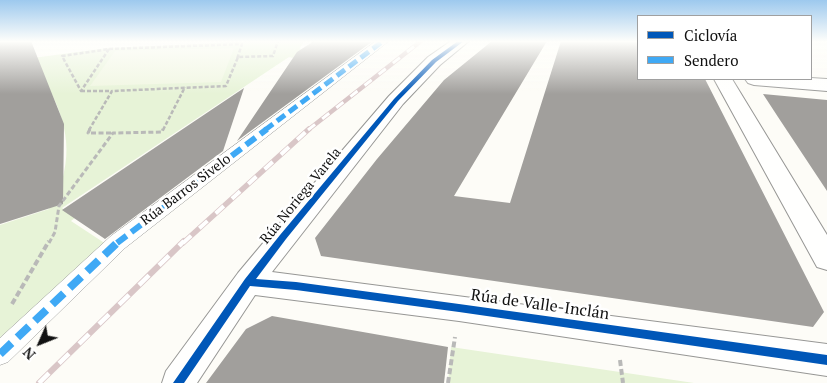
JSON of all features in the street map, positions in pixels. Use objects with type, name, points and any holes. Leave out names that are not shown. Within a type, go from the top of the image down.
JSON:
[{"type":"street","name":"Rúa Barros Sivelo","points":[[0,354],[118,242],[359,59]]},
{"type":"street","name":"Rúa Noriega Varela","points":[[178,383],[248,282],[282,237],[396,100],[437,59]]},
{"type":"street","points":[[724,80],[827,259]]},
{"type":"street","points":[[766,80],[827,85]]},
{"type":"street","name":"Rúa de Valle-Inclán","points":[[248,282],[296,286],[827,360]]},
{"type":"path","points":[[64,59],[81,91]]},
{"type":"path","points":[[81,91],[102,59]]},
{"type":"path","points":[[81,91],[226,86],[237,59]]},
{"type":"path","points":[[112,90],[88,133],[162,132],[185,87]]},
{"type":"path","points":[[10,307],[54,232],[59,206],[113,133]]},
{"type":"path","points":[[448,383],[459,308]]},
{"type":"green space","points":[[32,59],[286,59],[62,208],[76,217],[71,221],[109,246],[0,346],[0,225],[49,209],[62,182],[64,172],[66,141],[64,127],[60,112]]},
{"type":"green space","points":[[109,59],[230,59],[221,82],[90,86]]},
{"type":"green space","points":[[451,347],[694,383],[448,383]]},
{"type":"building","points":[[0,59],[38,59],[64,124],[63,204],[0,224]]},
{"type":"building","points":[[292,59],[349,59],[237,141]]},
{"type":"building","points":[[470,59],[536,59],[454,196],[510,203],[555,59],[637,59],[637,80],[706,80],[824,312],[813,327],[321,256],[315,238],[377,159],[444,80]]},
{"type":"building","points":[[244,88],[223,151],[105,239],[62,210]]},
{"type":"building","points":[[763,94],[827,100],[827,191],[778,117]]},
{"type":"building","points":[[272,316],[448,347],[444,383],[206,383],[246,329]]},
{"type":"railway","points":[[308,130],[398,59]]},
{"type":"railway","points":[[183,243],[309,129]]},
{"type":"railway","points":[[39,383],[184,241]]},
{"type":"marked path","points":[[0,354],[118,242],[359,59]]},
{"type":"cycle path","points":[[178,383],[248,282],[283,237],[396,100],[437,59]]},
{"type":"cycle path","points":[[248,282],[296,286],[827,360]]}]
